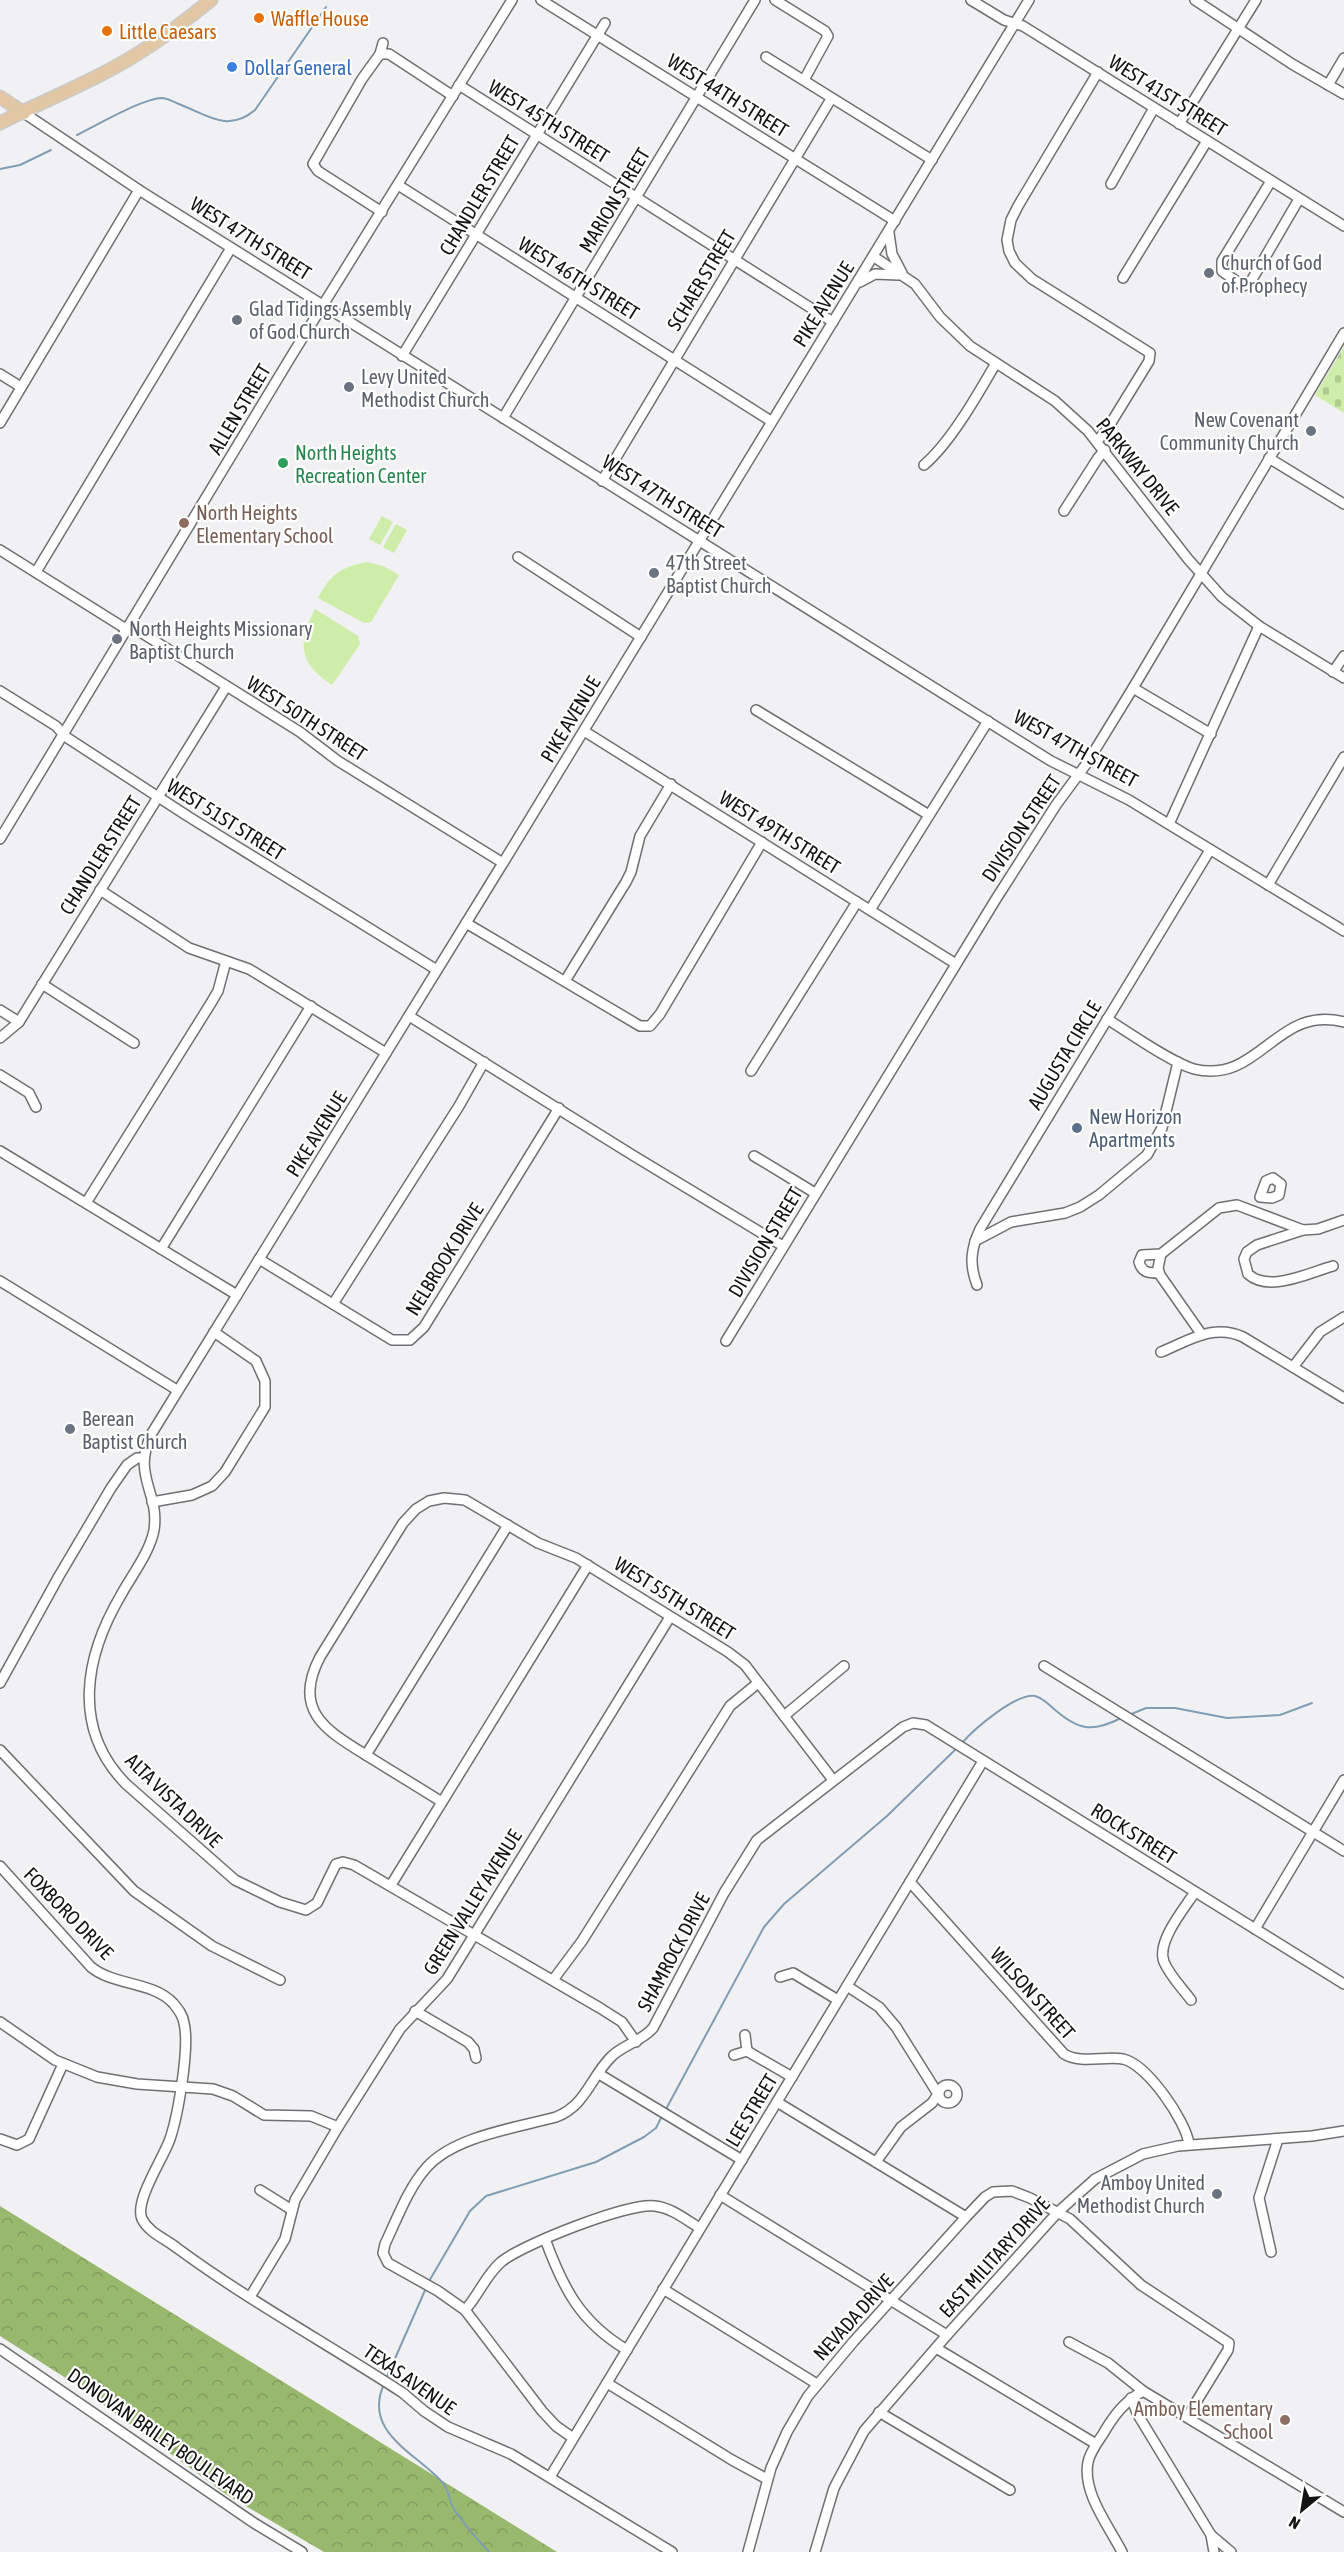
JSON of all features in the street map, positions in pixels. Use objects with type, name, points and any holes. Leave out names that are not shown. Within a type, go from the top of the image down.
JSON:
[{"type":"main road","points":[[0,123],[24,113],[148,48],[211,0]]},
{"type":"main road","name":"WEST 47TH STREET","points":[[0,97],[24,113]]},
{"type":"street","name":"ALLEN STREET","points":[[1,833],[322,306],[512,0]]},
{"type":"street","name":"WEST 44TH STREET","points":[[541,0],[895,221]]},
{"type":"street","name":"MARION STREET","points":[[503,418],[755,0]]},
{"type":"street","points":[[775,0],[825,31],[828,36],[804,80]]},
{"type":"street","name":"WEST 41ST STREET","points":[[971,0],[1004,20],[1023,26],[1344,226]]},
{"type":"street","name":"PIKE AVENUE","points":[[143,1458],[152,1433],[177,1390],[642,637],[771,421],[874,257],[1029,0]]},
{"type":"street","points":[[1195,0],[1292,64],[1344,94]]},
{"type":"street","points":[[1179,124],[1256,0]]},
{"type":"street","name":"CHANDLER STREET","points":[[402,356],[605,22]]},
{"type":"street","points":[[381,212],[318,171],[313,164],[362,79],[380,54],[383,43]]},
{"type":"street","points":[[380,54],[389,54],[453,96]]},
{"type":"street","points":[[766,57],[932,160]]},
{"type":"street","points":[[1328,85],[1344,58]]},
{"type":"street","points":[[1097,441],[1120,410],[1149,361],[1150,355],[1147,349],[1032,279],[1015,263],[1009,251],[1008,232],[1014,213],[1098,72]]},
{"type":"street","name":"WEST 45TH STREET","points":[[459,86],[833,322]]},
{"type":"street","name":"SCHAER STREET","points":[[602,481],[831,99]]},
{"type":"street","points":[[1111,184],[1154,108]]},
{"type":"street","name":"WEST 47TH STREET","points":[[24,113],[139,190],[699,542],[988,721],[1078,775],[1129,800],[1344,931]]},
{"type":"street","points":[[1124,278],[1207,141]]},
{"type":"street","points":[[1271,181],[1222,261],[1222,271],[1228,278],[1243,286],[1250,283],[1299,199]]},
{"type":"street","name":"WEST 46TH STREET","points":[[398,185],[771,421]]},
{"type":"street","points":[[0,423],[139,190]]},
{"type":"street","name":"PARKWAY DRIVE","points":[[889,231],[892,254],[903,275]]},
{"type":"street","points":[[36,572],[231,248]]},
{"type":"street","name":"PARKWAY DRIVE","points":[[874,257],[915,284],[950,328],[970,346],[1055,401],[1097,441],[1200,574],[1222,597],[1259,626],[1344,678]]},
{"type":"street","points":[[854,288],[874,274],[903,275]]},
{"type":"street","name":"DIVISION STREET","points":[[726,1341],[1022,858],[1133,688],[1344,333]]},
{"type":"street","points":[[924,465],[935,455],[981,389],[996,363]]},
{"type":"street","points":[[0,374],[21,387]]},
{"type":"street","points":[[1064,512],[1105,450]]},
{"type":"street","points":[[1269,458],[1344,504]]},
{"type":"street","name":"WEST 50TH STREET","points":[[0,550],[126,629],[134,628],[300,732],[338,761],[503,862]]},
{"type":"street","points":[[518,557],[642,637]]},
{"type":"street","points":[[1169,824],[1259,626]]},
{"type":"street","points":[[1333,672],[1344,656]]},
{"type":"street","name":"CHANDLER STREET","points":[[0,1038],[19,1022],[226,687]]},
{"type":"street","points":[[1133,688],[1211,734]]},
{"type":"street","name":"WEST 51ST STREET","points":[[0,691],[56,726],[63,734],[157,797],[437,970]]},
{"type":"street","points":[[756,710],[929,815]]},
{"type":"street","points":[[870,910],[988,721]]},
{"type":"street","name":"WEST 49TH STREET","points":[[584,730],[956,964]]},
{"type":"street","points":[[1268,885],[1344,757]]},
{"type":"street","points":[[566,981],[626,882],[631,872],[640,836],[671,784]]},
{"type":"street","points":[[466,923],[645,1027],[656,1020],[762,842]]},
{"type":"street","name":"AUGUSTA CIRCLE","points":[[977,1285],[971,1267],[975,1241],[1022,1157],[1210,849]]},
{"type":"street","points":[[100,890],[189,948],[249,969],[386,1053]]},
{"type":"street","points":[[751,1071],[857,902]]},
{"type":"street","points":[[86,1203],[211,1003],[218,990],[226,961]]},
{"type":"street","points":[[42,984],[135,1043]]},
{"type":"street","points":[[161,1249],[311,1006]]},
{"type":"street","points":[[0,1010],[19,1022]]},
{"type":"street","points":[[409,1016],[634,1156],[783,1245]]},
{"type":"street","points":[[1107,1019],[1178,1062],[1204,1070],[1229,1069],[1242,1064],[1287,1029],[1298,1024],[1321,1019],[1344,1022]]},
{"type":"street","points":[[333,1304],[459,1106],[484,1062]]},
{"type":"street","points":[[975,1241],[1005,1224],[1065,1213],[1080,1207],[1105,1190],[1147,1155],[1162,1128],[1178,1062]]},
{"type":"street","points":[[0,1075],[28,1093],[36,1107]]},
{"type":"street","name":"NELBROOK DRIVE","points":[[259,1259],[392,1340],[406,1341],[416,1337],[559,1108]]},
{"type":"street","points":[[0,1151],[237,1295]]},
{"type":"street","points":[[754,1156],[815,1193]]},
{"type":"street","points":[[1253,1210],[1260,1197]]},
{"type":"street","points":[[1160,1273],[1143,1270],[1138,1262],[1144,1254],[1161,1254],[1219,1208],[1232,1205],[1253,1210],[1303,1230]]},
{"type":"street","points":[[1333,1266],[1273,1283],[1258,1281],[1248,1274],[1244,1262],[1249,1251],[1257,1245],[1344,1220]]},
{"type":"street","points":[[1161,1254],[1160,1273],[1202,1335]]},
{"type":"street","points":[[0,1281],[177,1390]]},
{"type":"street","points":[[1293,1367],[1320,1332],[1344,1317]]},
{"type":"street","points":[[1161,1352],[1202,1335],[1224,1330],[1236,1333],[1344,1398]]},
{"type":"street","points":[[152,1502],[192,1495],[212,1486],[225,1472],[265,1407],[265,1382],[256,1361],[214,1332]]},
{"type":"street","points":[[0,1683],[111,1488],[127,1466],[137,1458],[143,1458]]},
{"type":"street","name":"ALTA VISTA DRIVE","points":[[143,1458],[152,1502],[154,1520],[152,1539],[108,1618],[90,1668],[90,1706],[101,1749],[120,1777],[224,1872],[247,1887],[299,1910],[310,1909],[317,1903],[336,1864],[349,1863],[392,1885]]},
{"type":"street","name":"WEST 55TH STREET","points":[[366,1755],[326,1728],[313,1709],[309,1688],[313,1671],[403,1522],[416,1509],[429,1502],[444,1498],[457,1498],[474,1504],[538,1544],[569,1555],[588,1565],[738,1659],[833,1780]]},
{"type":"street","points":[[442,1802],[366,1755],[508,1525]]},
{"type":"street","points":[[588,1565],[392,1885],[619,2019],[636,2042]]},
{"type":"street","name":"GREEN VALLEY AVENUE","points":[[250,2297],[285,2240],[298,2194],[338,2127],[400,2029],[415,2011],[439,1989],[670,1617]]},
{"type":"street","points":[[784,1716],[844,1666]]},
{"type":"street","points":[[1044,1666],[1344,1851]]},
{"type":"street","points":[[553,1980],[582,1941],[730,1706],[758,1683]]},
{"type":"street","name":"ROCK STREET","points":[[903,1727],[920,1723],[1344,1984]]},
{"type":"street","name":"SHAMROCK DRIVE","points":[[573,2438],[556,2426],[542,2411],[465,2310],[428,2284],[388,2263],[383,2250],[404,2205],[428,2167],[448,2150],[460,2144],[556,2117],[579,2103],[612,2056],[636,2042],[653,2028],[724,1893],[752,1846],[763,1835],[903,1727]]},
{"type":"street","points":[[0,1750],[134,1892],[212,1946],[280,1980]]},
{"type":"street","name":"LEE STREET","points":[[550,2477],[983,1761]]},
{"type":"street","points":[[1255,1929],[1344,1780]]},
{"type":"street","name":"FOXBORO DRIVE","points":[[0,1866],[91,1967],[107,1977],[163,1995],[180,2012],[185,2030],[178,2109],[170,2138],[142,2201],[141,2216]]},
{"type":"street","name":"WILSON STREET","points":[[910,1882],[1064,2054],[1072,2058],[1125,2060],[1142,2068],[1185,2128],[1189,2144]]},
{"type":"street","points":[[1191,2000],[1165,1964],[1162,1951],[1164,1941],[1195,1892]]},
{"type":"street","points":[[791,1963],[793,1973],[838,2000]]},
{"type":"street","points":[[780,1977],[793,1973]]},
{"type":"street","points":[[847,1986],[879,2007],[891,2020],[938,2094],[932,2103],[901,2127],[876,2163]]},
{"type":"street","points":[[415,2011],[472,2045],[476,2058]]},
{"type":"street","points":[[0,2022],[63,2064],[88,2074],[118,2082],[181,2086],[223,2092],[264,2115],[316,2116],[338,2127]]},
{"type":"street","points":[[745,2035],[747,2052]]},
{"type":"street","points":[[734,2055],[747,2052],[792,2077]]},
{"type":"street","points":[[0,2139],[18,2145],[29,2139],[63,2064]]},
{"type":"street","points":[[599,2074],[742,2160]]},
{"type":"street","points":[[777,2102],[966,2217]]},
{"type":"street","name":"EAST MILITARY DRIVE","points":[[815,2552],[826,2508],[843,2468],[858,2441],[879,2412],[1058,2212],[1095,2179],[1124,2162],[1155,2151],[1189,2144],[1278,2139],[1344,2131]]},
{"type":"street","points":[[1271,2252],[1259,2198],[1278,2139]]},
{"type":"street","points":[[260,2190],[292,2210]]},
{"type":"street","name":"NEVADA DRIVE","points":[[748,2552],[767,2479],[787,2432],[817,2384],[988,2194],[1007,2190],[1030,2198],[1070,2219],[1141,2286],[1229,2343],[1228,2350],[1187,2417]]},
{"type":"street","points":[[720,2195],[947,2335]]},
{"type":"street","points":[[465,2310],[487,2276],[503,2260],[545,2239],[627,2209],[645,2205],[666,2208],[700,2228]]},
{"type":"street","name":"TEXAS AVENUE","points":[[141,2216],[151,2231],[176,2246],[195,2263],[387,2382],[448,2427],[498,2447],[672,2552]]},
{"type":"street","points":[[545,2239],[567,2293],[578,2309],[597,2329],[627,2350]]},
{"type":"street","points":[[663,2289],[817,2384]]},
{"type":"street","points":[[1069,2342],[1108,2363],[1143,2391],[1344,2512]]},
{"type":"street","points":[[936,2348],[1096,2444]]},
{"type":"street","name":"DONOVAN BRILEY BOULEVARD","points":[[0,2349],[244,2516],[302,2552]]},
{"type":"street","points":[[607,2383],[767,2479]]},
{"type":"street","points":[[1122,2552],[1089,2487],[1088,2463],[1096,2444],[1117,2411],[1143,2391]]},
{"type":"street","points":[[1131,2398],[1138,2415],[1211,2535],[1215,2552]]},
{"type":"street","points":[[879,2412],[1010,2490]]},
{"type":"street","points":[[1211,2535],[1231,2552]]},
{"type":"green space","points":[[1344,347],[1344,413],[1315,395]]},
{"type":"green space","points":[[382,516],[393,522],[380,545],[369,539]]},
{"type":"green space","points":[[396,524],[407,530],[394,553],[383,547]]},
{"type":"green space","points":[[367,562],[383,566],[399,575],[371,622],[364,623],[318,598],[332,577],[350,566]]},
{"type":"green space","points":[[315,609],[358,636],[360,644],[332,685],[313,669],[304,652],[305,632]]},
{"type":"green space","points":[[0,2206],[557,2552],[324,2552],[227,2495],[75,2384],[0,2336]]},
{"type":"waterway","points":[[77,135],[131,108],[153,99],[162,98],[217,120],[236,120],[245,117],[255,110],[326,7]]},
{"type":"waterway","points":[[0,169],[20,165],[51,150]]},
{"type":"waterway","points":[[962,1743],[996,1713],[1017,1700],[1027,1697],[1040,1698],[1063,1716],[1086,1727],[1102,1726],[1121,1718]]},
{"type":"waterway","points":[[1129,1715],[1146,1708],[1175,1708],[1227,1718],[1280,1715],[1312,1703]]},
{"type":"waterway","points":[[665,2111],[764,1927],[784,1904],[887,1816],[958,1747]]},
{"type":"waterway","points":[[428,2283],[470,2211],[486,2196],[596,2162],[644,2137],[656,2128],[662,2116]]},
{"type":"waterway","points":[[386,2379],[426,2288]]},
{"type":"waterway","points":[[384,2384],[379,2401],[380,2416],[386,2429],[396,2441],[443,2483],[452,2506],[489,2552]]},
{"type":"place","name":"Waffle House","points":[[259,18]]},
{"type":"place","name":"Little Caesars","points":[[107,31]]},
{"type":"place","name":"Dollar General","points":[[232,67]]},
{"type":"place","name":"Church of God of Prophecy","points":[[1209,273]]},
{"type":"place","name":"Glad Tidings Assembly of God Church","points":[[237,320]]},
{"type":"place","name":"Levy United Methodist Church","points":[[349,387]]},
{"type":"place","name":"New Covenant Community Church","points":[[1311,431]]},
{"type":"place","name":"North Heights Recreation Center","points":[[283,463]]},
{"type":"place","name":"North Heights Elementary School","points":[[184,523]]},
{"type":"place","name":"47th Street Baptist Church","points":[[654,573]]},
{"type":"place","name":"North Heights Missionary Baptist Church","points":[[117,639]]},
{"type":"place","name":"New Horizon Apartments","points":[[1077,1128]]},
{"type":"place","name":"Berean Baptist Church","points":[[70,1429]]},
{"type":"place","name":"Amboy United Methodist Church","points":[[1217,2194]]},
{"type":"place","name":"Amboy Elementary School","points":[[1285,2420]]}]
